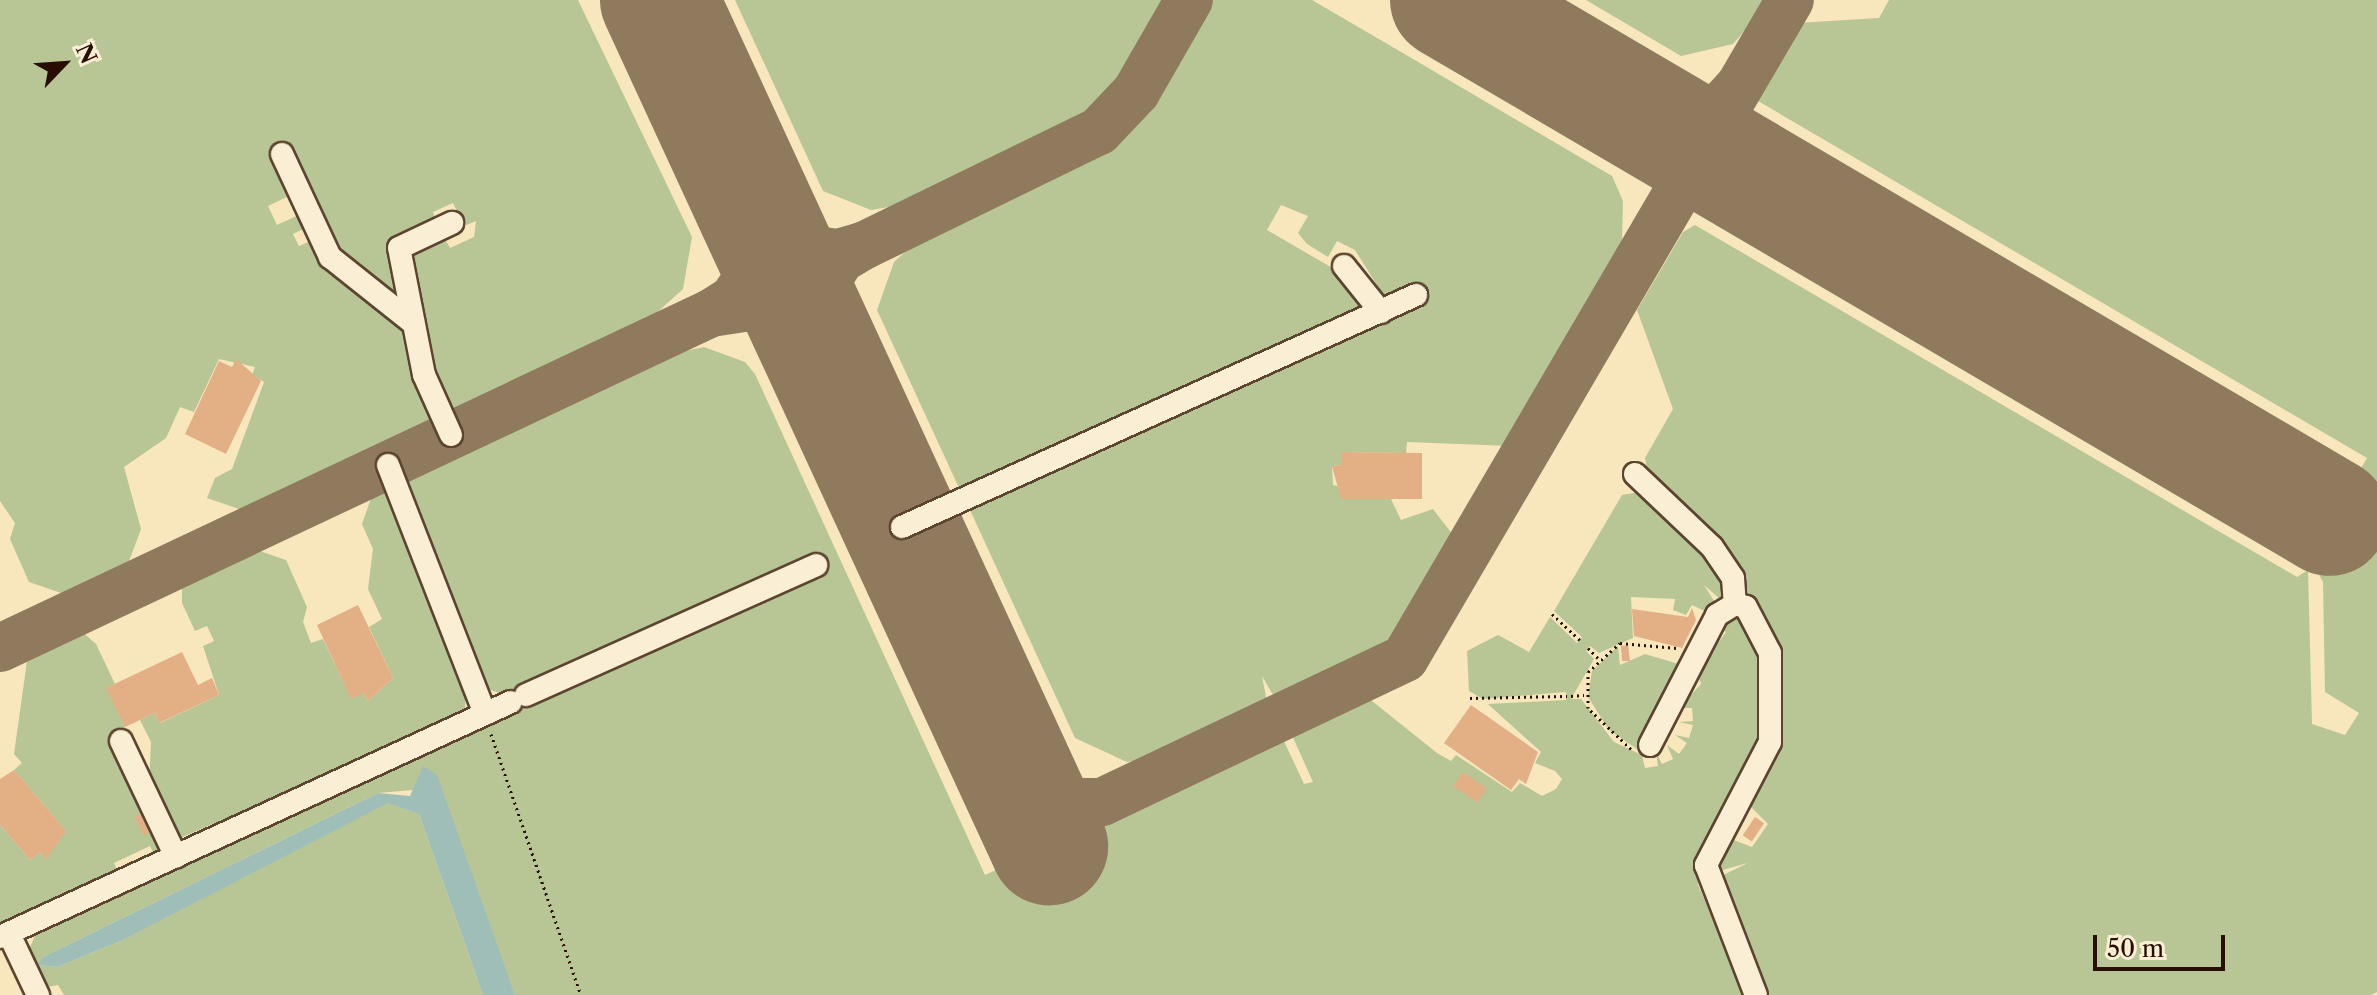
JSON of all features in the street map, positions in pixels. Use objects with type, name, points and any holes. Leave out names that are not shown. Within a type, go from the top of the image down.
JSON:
[{"type":"lane","points":[[282,154],[330,257],[413,323]]},
{"type":"lane","points":[[451,435],[424,375],[399,248],[452,223]]},
{"type":"lane","points":[[1344,266],[1370,289],[1381,312]]},
{"type":"lane","points":[[902,527],[1416,295]]},
{"type":"lane","points":[[388,465],[485,714]]},
{"type":"lane","points":[[1635,474],[1712,547],[1733,578],[1735,604]]},
{"type":"lane","points":[[38,995],[5,936],[816,565]]},
{"type":"lane","points":[[1650,745],[1717,615],[1735,604]]},
{"type":"lane","points":[[1735,604],[1755,617],[1770,653],[1775,705],[1763,762],[1714,840],[1706,865],[1756,995]]},
{"type":"lane","points":[[121,741],[176,857]]},
{"type":"path","points":[[1552,614],[1580,640]]},
{"type":"path","points":[[1584,695],[1598,658],[1620,643],[1646,641],[1695,657]]},
{"type":"path","points":[[1588,648],[1598,658]]},
{"type":"path","points":[[1584,695],[1610,735],[1636,752],[1650,745]]},
{"type":"path","points":[[1470,698],[1584,695]]},
{"type":"path","points":[[485,714],[581,995]]},
{"type":"green space","points":[[0,0],[578,0],[692,237],[683,289],[640,328],[455,416],[430,376],[411,254],[442,234],[450,248],[474,237],[476,221],[464,226],[453,203],[433,212],[437,224],[393,244],[405,309],[333,253],[290,146],[271,155],[295,193],[268,206],[277,225],[303,213],[309,226],[293,234],[299,246],[315,239],[409,328],[436,425],[242,510],[207,498],[215,478],[232,469],[264,382],[252,375],[255,367],[219,359],[194,412],[180,407],[166,438],[124,467],[141,529],[128,564],[67,595],[29,582],[10,539],[15,523],[0,501]]},
{"type":"green space","points":[[735,0],[1170,0],[1118,88],[1088,118],[912,203],[871,210],[823,191]]},
{"type":"green space","points":[[1210,0],[1312,0],[1408,56],[1612,176],[1623,201],[1622,241],[1617,262],[1511,446],[1407,442],[1406,453],[1341,452],[1341,465],[1332,466],[1333,485],[1391,499],[1401,520],[1433,509],[1456,539],[1399,636],[1379,656],[1277,702],[1262,676],[1268,707],[1158,758],[1127,762],[1075,738],[970,510],[1393,297],[1382,293],[1355,250],[1337,241],[1328,257],[1307,244],[1298,233],[1308,216],[1281,205],[1267,230],[1329,266],[1367,298],[1365,309],[960,490],[877,310],[894,262],[925,234],[1124,133]]},
{"type":"green space","points":[[1586,0],[1772,0],[1733,44],[1681,56]]},
{"type":"green space","points":[[1889,0],[2377,0],[2377,992],[2371,995],[1765,995],[1717,878],[1748,863],[1715,872],[1726,837],[1752,847],[1768,824],[1748,804],[1779,746],[1777,651],[1761,611],[1648,476],[1645,458],[1673,409],[1637,310],[1683,232],[1695,225],[2297,577],[2308,570],[2312,724],[2345,735],[2359,713],[2325,692],[2323,582],[2309,557],[2367,458],[1753,98],[1798,23],[1879,18]]},
{"type":"green space","points":[[704,347],[745,362],[755,374],[985,875],[1282,737],[1304,784],[1313,782],[1291,733],[1367,697],[1437,753],[1451,761],[1456,755],[1512,792],[1520,783],[1542,796],[1556,789],[1562,779],[1555,771],[1535,763],[1541,752],[1488,704],[1566,700],[1566,692],[1483,699],[1469,691],[1467,651],[1498,635],[1529,652],[1550,617],[1577,643],[1582,637],[1554,611],[1622,495],[1641,492],[1692,537],[1724,579],[1725,594],[1720,599],[1704,585],[1716,604],[1709,613],[1692,605],[1686,615],[1673,610],[1675,599],[1631,597],[1633,638],[1599,653],[1590,646],[1586,651],[1594,659],[1571,699],[1581,699],[1614,742],[1642,755],[1645,768],[1658,766],[1656,752],[1662,764],[1673,759],[1667,745],[1679,754],[1687,743],[1675,735],[1689,738],[1693,725],[1679,722],[1693,721],[1692,708],[1679,708],[1701,684],[1697,672],[1726,632],[1720,628],[1725,619],[1739,613],[1760,654],[1760,745],[1697,857],[1698,885],[1748,995],[515,995],[436,788],[378,793],[43,957],[39,965],[57,967],[121,941],[387,802],[419,814],[483,995],[64,995],[58,985],[43,988],[28,952],[37,931],[506,695],[484,688],[404,476],[647,359]]},
{"type":"green space","points":[[385,484],[466,690],[465,708],[459,717],[178,839],[149,786],[151,742],[140,720],[155,713],[160,723],[219,695],[203,646],[214,641],[207,626],[195,631],[182,603],[182,580],[251,548],[286,560],[307,607],[303,622],[311,643],[323,639],[351,698],[364,693],[368,701],[393,678],[369,627],[382,619],[368,589],[373,549],[362,524],[374,490]]},
{"type":"green space","points":[[79,629],[96,644],[115,684],[107,688],[125,727],[111,736],[162,848],[156,858],[150,846],[114,863],[119,875],[0,930],[0,825],[30,860],[40,852],[46,858],[65,830],[14,770],[22,763],[14,754],[28,654]]},
{"type":"green space","points":[[1618,646],[1620,665],[1645,654],[1682,665],[1637,749],[1609,730],[1588,697],[1592,671]]},
{"type":"water","points":[[423,766],[437,775],[515,995],[483,995],[419,814],[388,803],[121,941],[57,967],[38,965],[43,957],[378,793],[410,796]]},
{"type":"building","points":[[236,359],[261,381],[226,454],[185,434],[219,361],[232,367]]},
{"type":"building","points":[[1341,452],[1422,453],[1422,499],[1341,499],[1332,466],[1341,465]]},
{"type":"building","points":[[358,605],[393,678],[368,701],[364,693],[351,699],[317,625]]},
{"type":"building","points":[[1692,608],[1696,620],[1682,648],[1634,636],[1632,609],[1688,617]]},
{"type":"building","points":[[1628,645],[1630,661],[1622,661],[1621,646]]},
{"type":"building","points":[[182,652],[198,685],[212,678],[219,695],[159,723],[155,713],[125,727],[106,688]]},
{"type":"building","points":[[1471,705],[1538,752],[1526,784],[1519,779],[1511,790],[1444,743]]},
{"type":"building","points":[[14,770],[66,831],[46,859],[40,852],[30,860],[0,825],[0,779]]},
{"type":"building","points":[[1463,772],[1487,789],[1477,803],[1453,786]]},
{"type":"building","points":[[142,813],[151,832],[144,835],[135,816]]},
{"type":"building","points":[[1755,817],[1764,823],[1752,841],[1743,835]]},
{"type":"taxiway","points":[[753,204],[799,247],[838,253],[863,246],[1099,131],[1136,92],[1189,0]]},
{"type":"taxiway","points":[[1014,772],[1040,802],[1102,802],[1405,658],[1790,0]]},
{"type":"taxiway","points":[[1639,112],[1686,118],[1722,105],[1739,87]]},
{"type":"taxiway","points":[[711,313],[733,299],[755,267],[753,204]]},
{"type":"taxiway","points":[[822,355],[820,292],[841,259],[863,246]]},
{"type":"taxiway","points":[[0,648],[711,313],[756,306],[793,323],[822,355]]},
{"type":"runway","points":[[659,0],[1049,846]]},
{"type":"runway","points":[[1449,0],[2330,517]]}]
